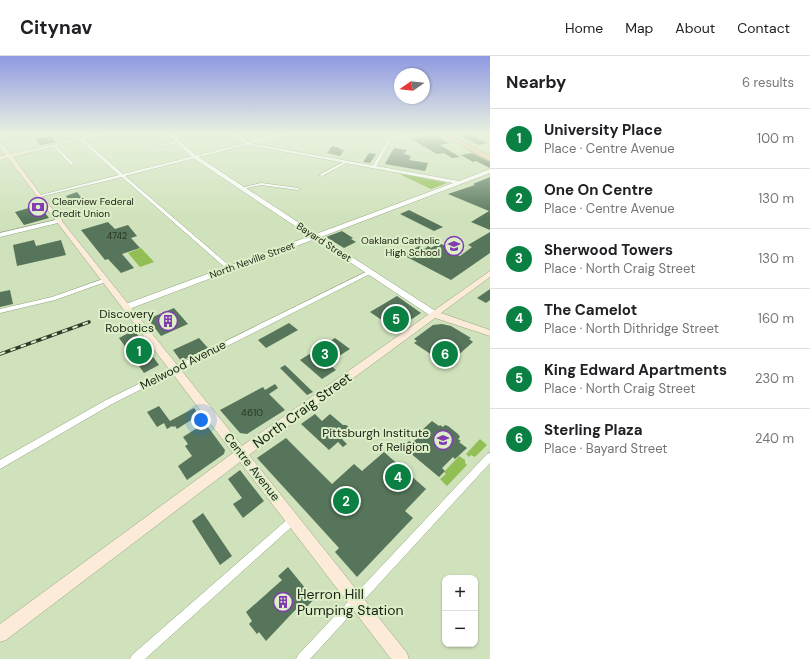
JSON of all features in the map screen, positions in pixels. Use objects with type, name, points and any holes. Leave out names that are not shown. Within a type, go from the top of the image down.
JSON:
[{"type":"main road","name":"Centre Avenue","points":[[13,161],[400,659]]},
{"type":"main road","name":"North Craig Street","points":[[0,634],[241,454],[490,273]]},
{"type":"main road","name":"Bayard Street","points":[[434,314],[490,333]]},
{"type":"street","points":[[107,161],[230,269]]},
{"type":"street","points":[[39,196],[178,161]]},
{"type":"street","name":"Bayard Street","points":[[201,161],[434,314]]},
{"type":"street","points":[[341,161],[459,182]]},
{"type":"street","points":[[374,167],[377,161]]},
{"type":"street","points":[[321,175],[346,162]]},
{"type":"street","name":"North Neville Street","points":[[126,307],[490,171]]},
{"type":"street","points":[[243,188],[261,184],[298,189]]},
{"type":"street","points":[[0,235],[60,221]]},
{"type":"street","name":"Melwood Avenue","points":[[0,465],[109,402],[370,272]]},
{"type":"street","points":[[0,311],[53,299],[106,280]]},
{"type":"street","points":[[302,659],[490,457]]},
{"type":"street","points":[[136,659],[293,520]]},
{"type":"green space","points":[[403,174],[447,183],[431,189],[401,175]]},
{"type":"green space","points":[[141,248],[154,262],[140,267],[128,253]]},
{"type":"green space","points":[[480,439],[487,445],[475,457],[471,455],[469,457],[466,454]]},
{"type":"green space","points":[[459,456],[465,460],[467,465],[447,486],[440,479],[446,474],[444,472]]},
{"type":"building","points":[[364,161],[371,161],[370,163]]},
{"type":"building","points":[[387,161],[416,161],[428,163],[425,171],[385,164]]},
{"type":"building","points":[[476,161],[490,162],[490,168]]},
{"type":"building","points":[[490,177],[490,230],[471,222],[489,211],[448,194],[475,185],[473,184]]},
{"type":"building","points":[[77,192],[84,201],[72,204],[66,196]]},
{"type":"building","points":[[39,205],[49,218],[24,225],[15,212]]},
{"type":"building","points":[[409,210],[443,227],[434,231],[400,214]]},
{"type":"building","points":[[108,222],[115,229],[128,225],[137,236],[131,238],[140,248],[122,254],[134,268],[121,273],[108,259],[105,260],[81,230]]},
{"type":"building","points":[[342,231],[353,238],[351,239],[356,242],[344,248],[326,237]]},
{"type":"building","name":"Oakland Catholic High School","points":[[490,232],[490,253],[451,280],[403,255],[419,246],[425,249],[428,246],[431,248],[439,243],[448,247],[445,249],[460,256],[472,247],[468,245]]},
{"type":"building","points":[[34,240],[36,246],[61,240],[66,255],[17,266],[13,245]]},
{"type":"building","points":[[490,289],[490,300],[486,303],[477,298]]},
{"type":"building","points":[[10,290],[13,304],[0,307],[0,292]]},
{"type":"building","points":[[397,296],[421,313],[392,332],[386,327],[389,325],[370,312]]},
{"type":"building","name":"Discovery Robotics","points":[[174,308],[188,324],[161,336],[148,319]]},
{"type":"building","points":[[289,323],[298,330],[266,348],[258,340]]},
{"type":"building","points":[[442,324],[451,326],[471,338],[469,339],[473,342],[447,365],[414,343],[417,341],[414,339],[433,325]]},
{"type":"building","points":[[134,330],[159,365],[144,373],[119,338]]},
{"type":"building","points":[[199,338],[208,348],[181,361],[173,350]]},
{"type":"building","points":[[335,338],[350,349],[328,363],[336,370],[322,379],[300,360]]},
{"type":"building","points":[[285,365],[313,392],[307,395],[280,368]]},
{"type":"building","points":[[275,384],[278,388],[269,394],[285,410],[247,434],[240,433],[220,410],[263,387],[265,390]]},
{"type":"building","points":[[159,406],[170,421],[194,408],[199,415],[177,429],[175,426],[172,426],[167,429],[164,423],[157,427],[147,412]]},
{"type":"building","points":[[315,414],[322,421],[330,414],[343,425],[346,425],[353,430],[342,439],[347,444],[343,447],[338,442],[329,450],[301,424]]},
{"type":"building","points":[[432,421],[439,426],[448,426],[458,434],[460,437],[458,439],[461,441],[459,442],[467,448],[455,459],[453,457],[442,468],[445,471],[439,477],[403,447],[409,441],[412,443],[423,433],[421,431]]},
{"type":"building","points":[[205,423],[225,450],[224,454],[187,480],[178,466],[192,456],[185,446],[188,444],[183,437]]},
{"type":"building","points":[[286,438],[332,484],[354,464],[362,471],[384,452],[426,489],[405,511],[413,518],[357,577],[335,552],[339,548],[257,458]]},
{"type":"building","points":[[240,470],[264,501],[243,518],[233,504],[242,498],[228,479]]},
{"type":"building","points":[[203,513],[232,556],[220,565],[192,521]]},
{"type":"building","name":"Herron Hill Pumping Station","points":[[288,567],[314,599],[304,610],[300,605],[266,641],[259,632],[257,634],[249,624],[252,621],[246,612],[282,580],[278,576]]},
{"type":"railway","points":[[0,354],[89,322]]},
{"type":"place","name":"Clearview Federal Credit Union","points":[[38,207]]},
{"type":"place","name":"Oakland Catholic High School","points":[[454,246]]},
{"type":"place","name":"King Edward Apartments","points":[[396,319]]},
{"type":"place","name":"Discovery Robotics","points":[[168,321]]},
{"type":"place","name":"University Place","points":[[139,351]]},
{"type":"place","name":"Sherwood Towers","points":[[325,354]]},
{"type":"place","name":"Sterling Plaza","points":[[445,354]]},
{"type":"place","name":"Pittsburgh Institute of Religion","points":[[443,440]]},
{"type":"place","name":"The Camelot","points":[[398,477]]},
{"type":"place","name":"One On Centre","points":[[346,501]]},
{"type":"place","name":"Herron Hill Pumping Station","points":[[283,602]]}]
